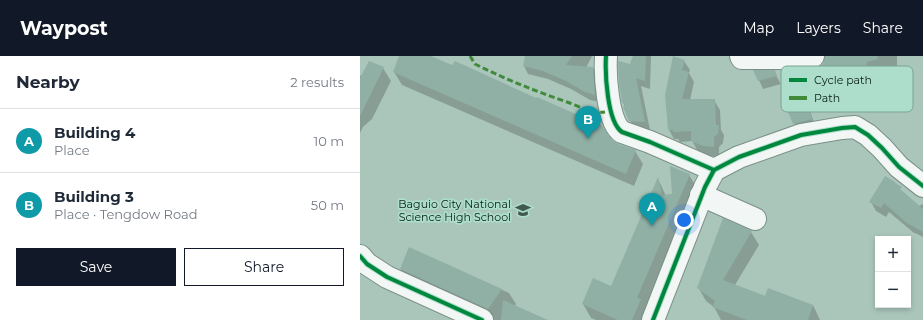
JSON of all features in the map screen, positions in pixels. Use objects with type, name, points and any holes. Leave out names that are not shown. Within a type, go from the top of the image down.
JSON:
[{"type":"street","points":[[606,56],[605,74],[611,112],[618,129],[714,170]]},
{"type":"street","points":[[742,56],[742,58],[753,59],[807,58],[813,56]]},
{"type":"street","points":[[653,320],[701,196],[714,170],[739,158],[801,135],[855,127],[868,135],[900,168],[923,186]]},
{"type":"street","points":[[701,196],[755,219]]},
{"type":"street","points":[[360,256],[367,264],[387,277],[482,320]]},
{"type":"building","points":[[399,56],[431,56],[452,65],[455,61],[536,98],[537,97],[603,126],[613,141],[636,150],[626,174],[393,72]]},
{"type":"building","points":[[525,56],[572,56],[566,65],[593,67],[595,95],[585,92],[566,81],[543,71],[523,66]]},
{"type":"building","points":[[633,56],[646,56],[645,81],[636,78],[645,122],[629,121],[623,107],[625,104],[622,103],[618,61],[630,64]]},
{"type":"building","points":[[673,56],[685,60],[682,70],[689,72],[682,99],[715,99],[716,125],[719,125],[718,134],[714,137],[714,147],[703,146],[691,141],[691,131],[673,132],[673,130],[668,130],[665,95]]},
{"type":"building","points":[[825,56],[877,56],[878,59],[867,62],[866,66],[820,66],[823,64]]},
{"type":"building","points":[[369,61],[384,67],[360,116],[360,78]]},
{"type":"building","points":[[753,70],[775,70],[777,76],[758,81]]},
{"type":"building","points":[[788,112],[810,112],[812,119],[793,124]]},
{"type":"building","points":[[670,166],[690,174],[637,298],[641,299],[632,320],[618,320],[582,304],[593,278],[611,286],[658,177],[662,195],[672,194]]},
{"type":"building","points":[[885,176],[902,187],[900,189],[923,209],[923,232],[909,225],[884,203],[881,208],[869,202]]},
{"type":"building","points":[[723,218],[752,231],[723,280],[765,296],[768,288],[813,305],[808,320],[747,320],[712,307],[715,301],[697,288]]},
{"type":"building","points":[[409,247],[502,289],[488,309],[400,269]]},
{"type":"building","points":[[503,300],[548,320],[501,320]]},
{"type":"marked path","points":[[470,56],[475,64],[498,75],[586,109],[596,112],[605,112]]},
{"type":"cycle path","points":[[606,56],[608,97],[610,108],[617,127],[622,132],[650,142],[714,170]]},
{"type":"cycle path","points":[[653,320],[705,187],[714,170],[739,157],[801,135],[855,127],[868,135],[899,167],[923,186]]},
{"type":"cycle path","points":[[360,256],[367,264],[387,277],[482,320]]},
{"type":"place","name":"Building 3","points":[[588,139]]},
{"type":"place","name":"Baguio City National Science High School","points":[[523,210]]},
{"type":"place","name":"Building 4","points":[[652,226]]}]
